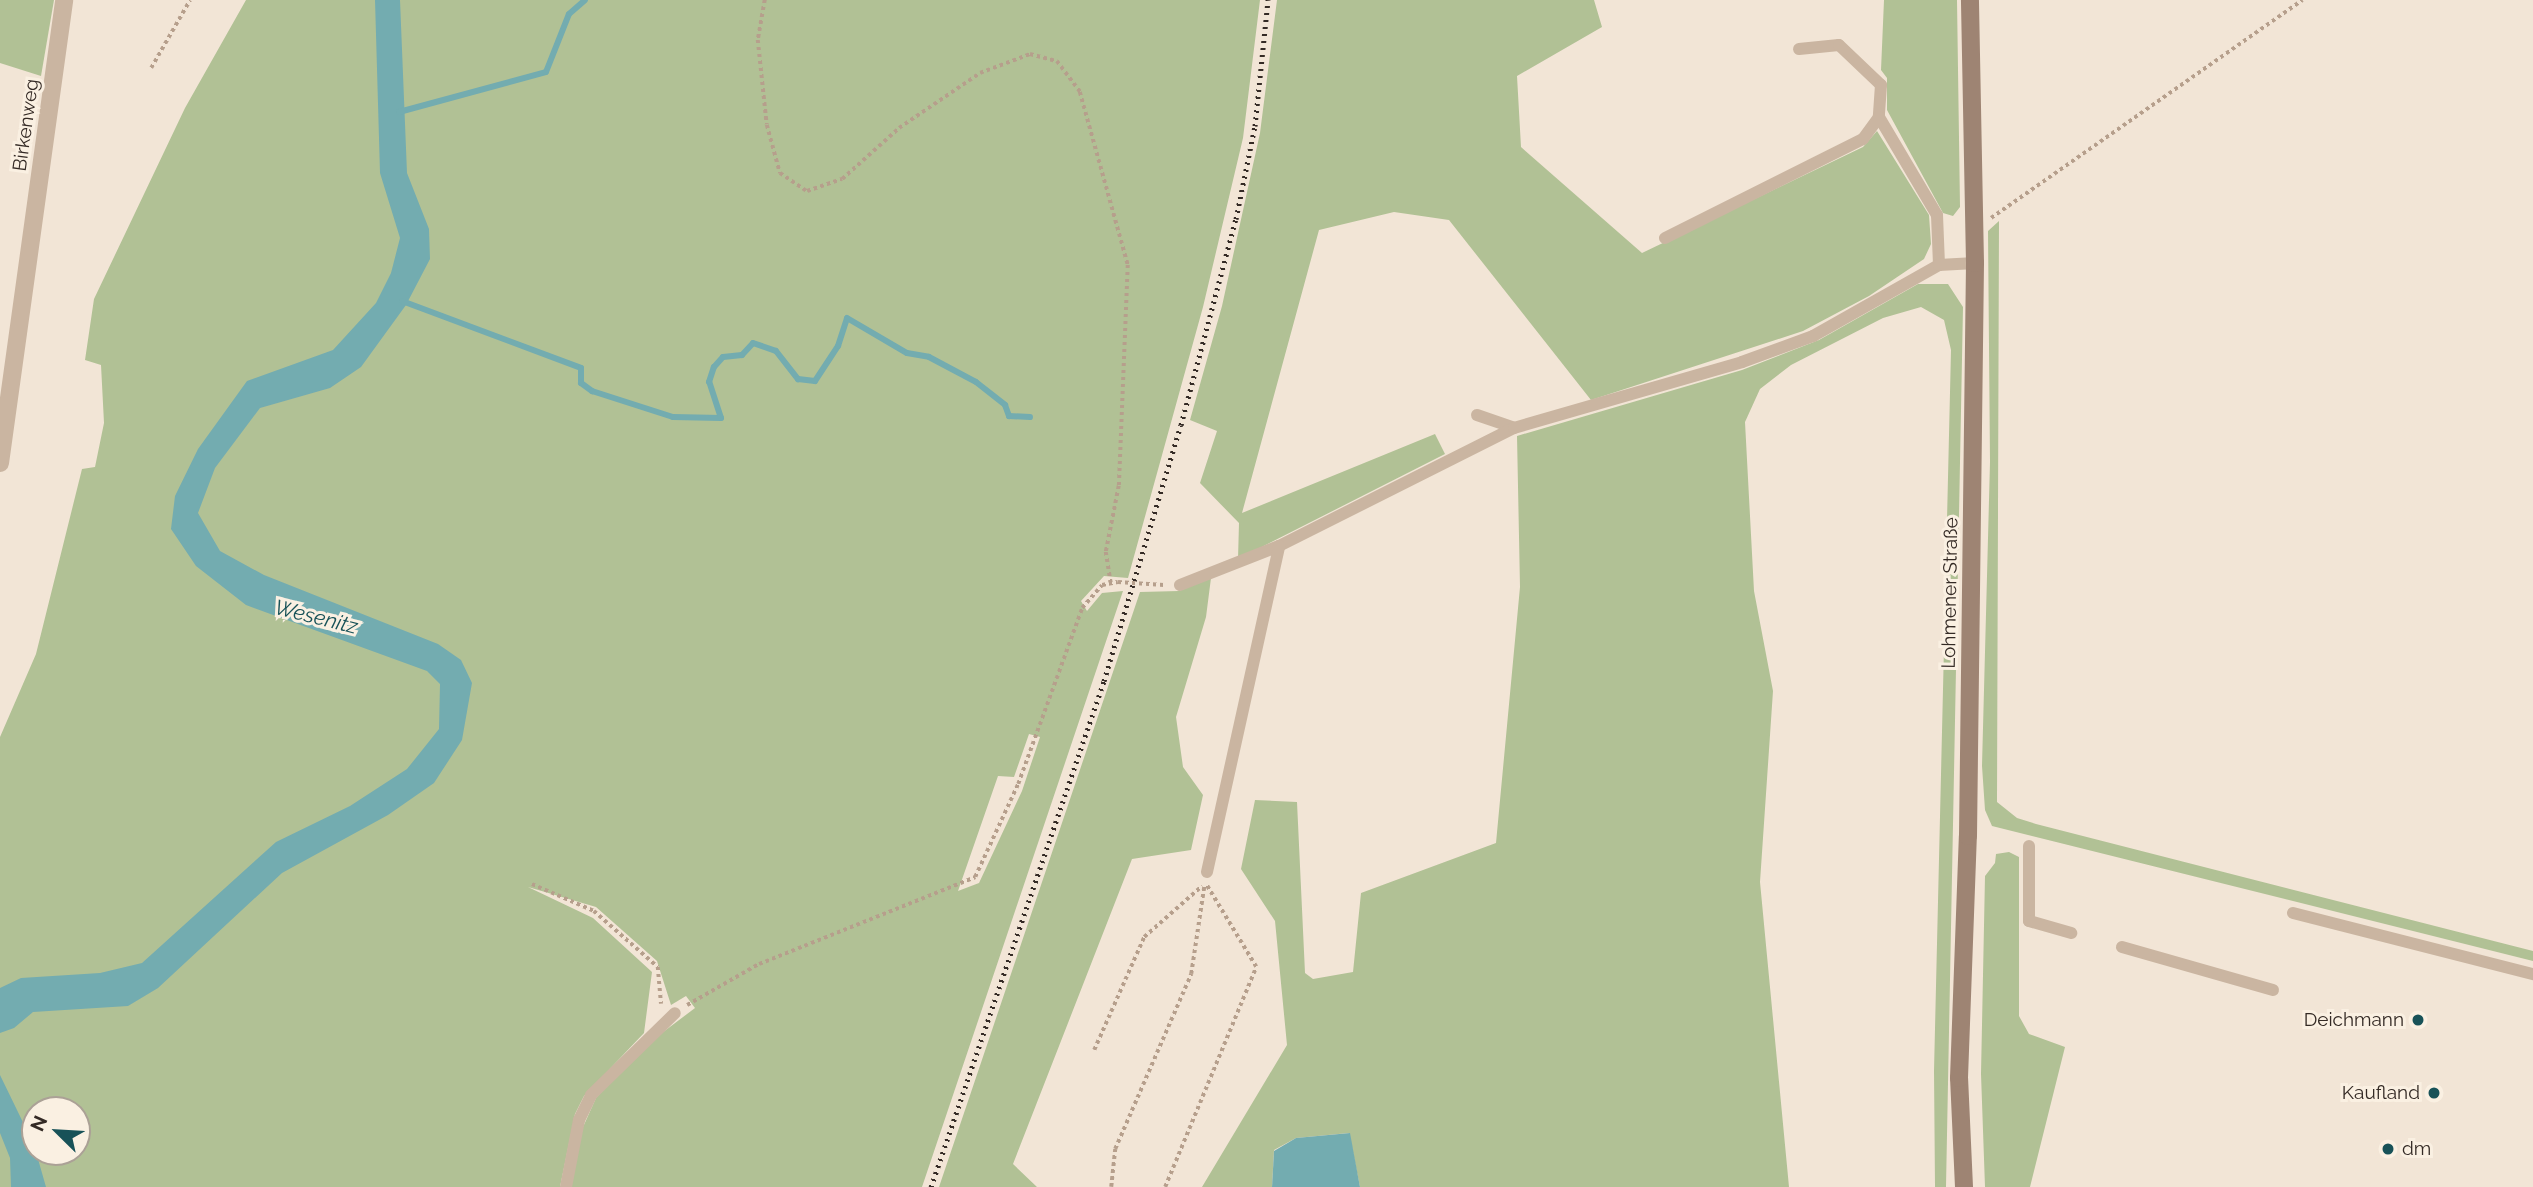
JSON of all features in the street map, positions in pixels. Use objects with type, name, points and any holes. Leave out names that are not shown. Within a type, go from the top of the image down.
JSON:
[{"type":"main road","name":"Lohmener Straße","points":[[1964,1187],[1959,1077],[1968,836],[1975,263],[1970,0]]},
{"type":"street","name":"Birkenweg","points":[[0,463],[64,0]]},
{"type":"lane","points":[[1665,238],[1863,139],[1878,117],[1881,85],[1839,45],[1799,49]]},
{"type":"lane","points":[[1878,117],[1937,215],[1939,265]]},
{"type":"lane","points":[[1180,585],[1279,546],[1514,428],[1742,362],[1813,336],[1939,265],[1975,263]]},
{"type":"lane","points":[[1478,415],[1514,428]]},
{"type":"lane","points":[[1206,877],[1279,546]]},
{"type":"lane","points":[[2029,846],[2029,921],[2071,933]]},
{"type":"lane","points":[[2293,913],[2533,974]]},
{"type":"lane","points":[[2122,947],[2273,990]]},
{"type":"lane","points":[[566,1187],[579,1120],[591,1095],[675,1013]]},
{"type":"path","points":[[151,68],[190,0]]},
{"type":"path","points":[[765,0],[758,40],[767,125],[780,173],[807,191],[842,180],[899,128],[980,73],[1030,54],[1057,61],[1080,92],[1128,265],[1119,486],[1106,552],[1111,583]]},
{"type":"path","points":[[1975,230],[2302,0]]},
{"type":"path","points":[[675,1013],[759,964],[975,877],[1018,784],[1082,608],[1093,593],[1111,583],[1180,585]]},
{"type":"path","points":[[1094,1050],[1144,937],[1206,877]]},
{"type":"path","points":[[1111,1187],[1115,1149],[1191,974],[1206,877]]},
{"type":"path","points":[[1165,1187],[1256,967],[1206,877]]},
{"type":"path","points":[[532,884],[594,911],[657,967],[663,1024]]},
{"type":"green space","points":[[0,0],[54,0],[41,76],[0,63]]},
{"type":"green space","points":[[246,0],[1260,0],[1243,138],[1203,307],[1128,578],[1104,576],[1081,601],[1087,611],[1102,593],[1123,591],[922,1187],[571,1187],[583,1127],[596,1098],[642,1048],[695,1008],[686,996],[671,1005],[657,961],[596,907],[528,887],[593,918],[652,972],[644,1033],[584,1096],[575,1114],[560,1187],[0,1187],[0,737],[36,654],[82,469],[95,467],[104,423],[101,365],[85,360],[94,299],[185,108]],"holes":[[[1029,734],[1040,737],[1022,791],[979,883],[958,891],[998,776],[1014,777]]]},
{"type":"green space","points":[[1277,0],[1594,0],[1602,27],[1517,76],[1521,147],[1642,253],[1863,147],[1877,131],[1929,215],[1931,244],[1924,259],[1869,296],[1803,331],[1591,400],[1449,220],[1394,212],[1319,230],[1242,513],[1435,434],[1445,454],[1238,559],[1239,523],[1200,483],[1217,431],[1190,420],[1222,306],[1260,133]]},
{"type":"green space","points":[[1884,0],[1957,0],[1960,207],[1953,216],[1943,213],[1887,110],[1887,78],[1881,70]]},
{"type":"green space","points":[[1999,221],[1997,802],[2017,818],[2036,824],[2533,951],[2533,961],[1992,826],[1985,810],[1982,766],[1990,462],[1988,231]]},
{"type":"green space","points":[[1918,284],[1948,284],[1963,307],[1946,1187],[1935,1187],[1934,1071],[1951,350],[1944,320],[1921,307],[1883,318],[1791,365],[1760,389],[1745,422],[1754,591],[1773,691],[1760,882],[1789,1187],[1360,1187],[1349,1133],[1296,1138],[1274,1150],[1272,1187],[1202,1187],[1287,1045],[1275,921],[1241,869],[1255,800],[1297,802],[1305,973],[1313,979],[1353,972],[1361,893],[1496,843],[1520,587],[1517,436],[1742,370],[1819,340]]},
{"type":"green space","points":[[1211,578],[1206,617],[1176,717],[1183,767],[1203,795],[1191,850],[1132,859],[1013,1164],[1037,1187],[939,1187],[1140,592],[1179,591]]},
{"type":"green space","points":[[2009,852],[2019,857],[2019,1016],[2029,1034],[2065,1047],[2030,1187],[1985,1187],[1981,1074],[1985,876],[1995,863],[1996,854]]},
{"type":"water","name":"Wesenitz","points":[[375,0],[400,0],[407,173],[429,229],[430,259],[406,305],[361,367],[330,388],[260,408],[215,468],[198,513],[220,551],[264,575],[438,644],[461,660],[472,683],[462,740],[434,783],[388,815],[282,873],[158,988],[128,1006],[33,1012],[14,1028],[0,1033],[0,988],[21,978],[100,973],[142,963],[276,842],[350,806],[407,769],[439,729],[440,684],[427,671],[246,605],[196,566],[171,529],[175,496],[198,449],[247,381],[333,350],[376,303],[391,273],[400,238],[380,173]]},
{"type":"water","points":[[0,1075],[21,1118],[21,1166],[40,1166],[46,1187],[11,1187],[10,1158],[0,1133]]},
{"type":"water","points":[[1350,1133],[1360,1187],[1272,1187],[1274,1151],[1296,1138]]},
{"type":"waterway","points":[[399,112],[546,72],[569,14],[585,0]]},
{"type":"waterway","points":[[402,301],[581,368],[581,383],[592,391],[673,417],[721,418],[709,382],[714,367],[723,357],[742,355],[753,343],[776,351],[798,379],[815,381],[838,346],[847,318],[907,353],[929,357],[976,382],[1005,405],[1009,416],[1030,417]]},
{"type":"railway","points":[[931,1187],[1104,681],[1181,425],[1236,219],[1255,126],[1268,0]]},
{"type":"place","name":"Deichmann","points":[[2418,1020]]},
{"type":"place","name":"Kaufland","points":[[2434,1093]]},
{"type":"place","name":"dm","points":[[2388,1149]]}]
